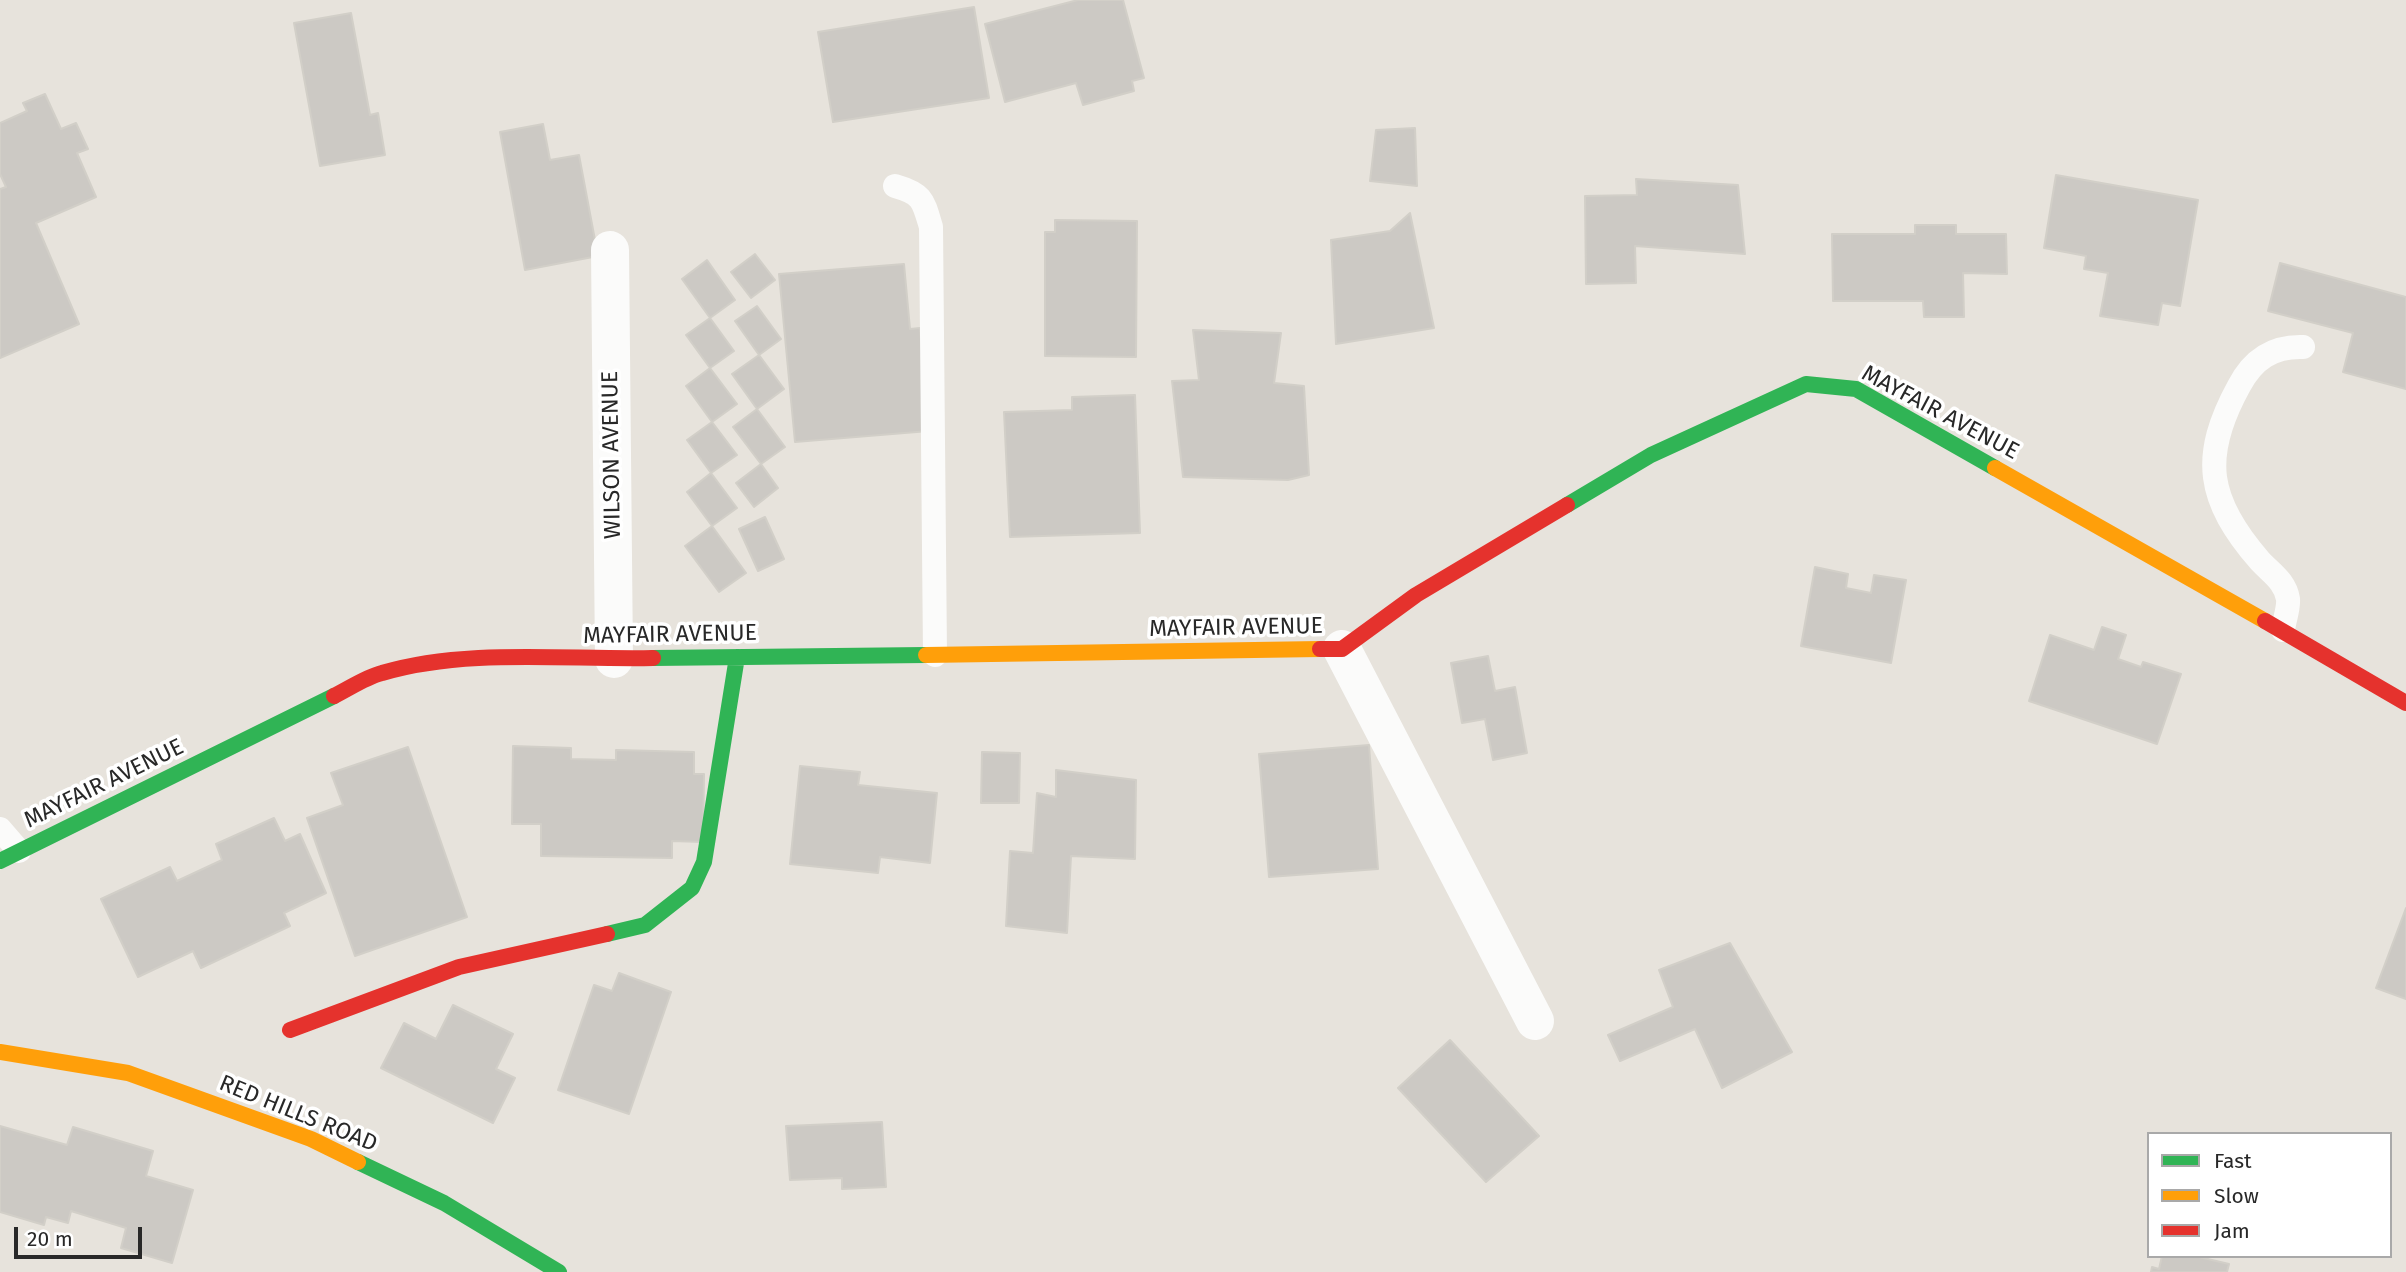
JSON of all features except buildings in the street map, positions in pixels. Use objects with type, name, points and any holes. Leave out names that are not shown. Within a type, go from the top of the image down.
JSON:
[{"type":"street","name":"WILSON AVENUE","points":[[610,250],[614,659]]},
{"type":"street","name":"MAYFAIR AVENUE","points":[[10,856],[380,673],[426,663],[471,658],[614,659],[1342,649],[1416,595],[1651,455],[1806,384],[1856,389],[2406,702]]},
{"type":"street","points":[[1342,649],[1535,1021]]},
{"type":"street","points":[[290,1030],[459,967],[645,925],[692,888],[704,862],[737,657]]},
{"type":"street","name":"RED HILLS ROAD","points":[[0,1052],[128,1073],[311,1139],[444,1203],[559,1272]]},
{"type":"lane","points":[[895,186],[914,191],[924,203],[930,227],[935,655]]},
{"type":"lane","points":[[2283,630],[2288,600],[2284,586],[2240,537],[2216,489],[2212,466],[2218,432],[2228,405],[2245,374],[2255,361],[2272,351],[2303,347]]},
{"type":"lane","points":[[0,829],[10,856]]},
{"type":"traffic: fast","points":[[1567,505],[1651,455],[1806,384],[1856,389],[1995,468]]},
{"type":"traffic: fast","points":[[653,658],[926,655]]},
{"type":"traffic: fast","points":[[607,934],[645,925],[692,888],[704,862],[737,657]]},
{"type":"traffic: fast","points":[[0,861],[334,696]]},
{"type":"traffic: fast","points":[[358,1162],[444,1203],[559,1272]]},
{"type":"traffic: slow","points":[[1995,468],[2265,621]]},
{"type":"traffic: slow","points":[[926,655],[1320,649]]},
{"type":"traffic: slow","points":[[0,1052],[128,1073],[311,1139],[358,1162]]},
{"type":"traffic: jam","points":[[1320,649],[1342,649],[1416,595],[1567,505]]},
{"type":"traffic: jam","points":[[2265,621],[2406,703]]},
{"type":"traffic: jam","points":[[334,696],[376,675],[448,660],[516,657],[653,658]]},
{"type":"traffic: jam","points":[[290,1030],[459,967],[607,934]]}]
